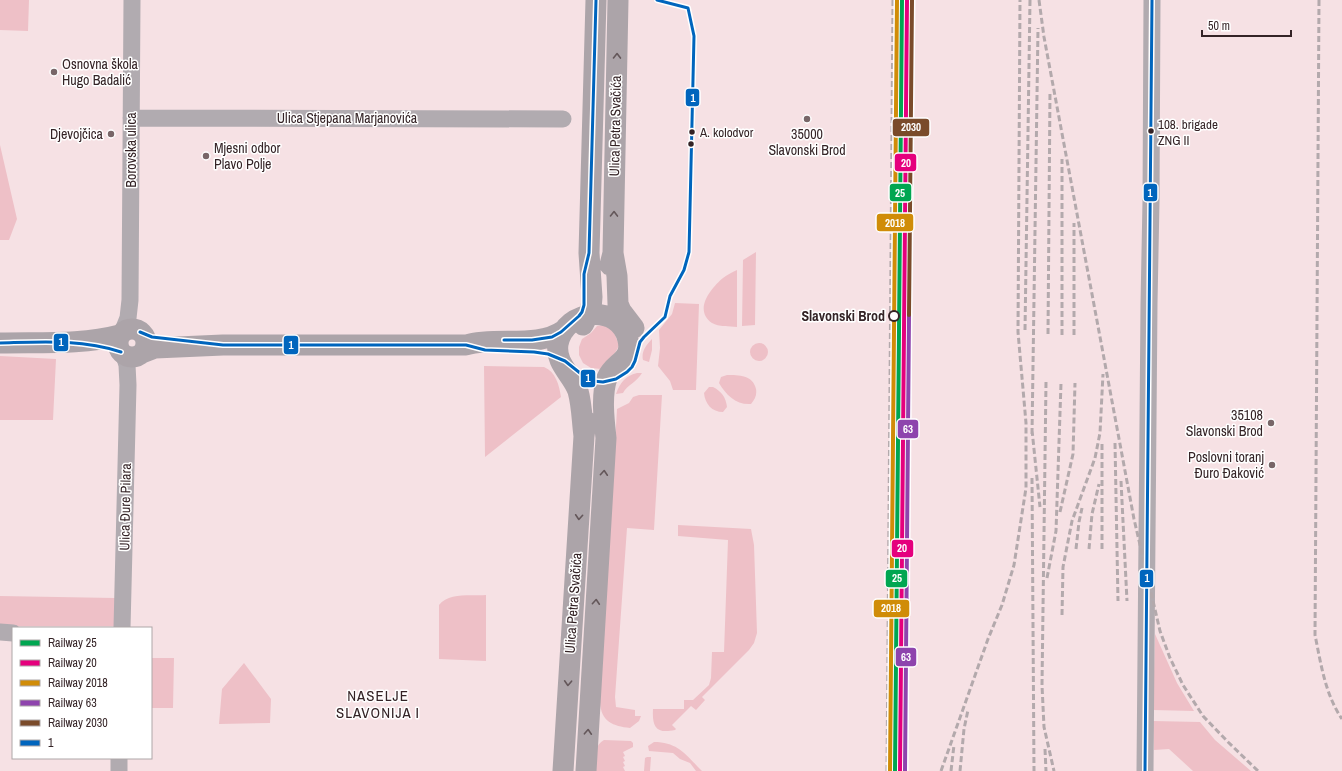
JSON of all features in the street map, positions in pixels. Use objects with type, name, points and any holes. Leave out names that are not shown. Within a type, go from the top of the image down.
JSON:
[{"type":"main road","name":"Ulica Petra Svačića","points":[[572,368],[558,345],[592,303],[589,252],[596,0]]},
{"type":"main road","name":"Ulica Petra Svačića","points":[[586,771],[606,438],[611,398],[612,380],[608,377],[614,368],[624,359],[629,341],[612,313],[609,294],[609,280],[613,253],[618,0]]},
{"type":"main road","points":[[466,344],[482,350],[543,353],[596,382],[612,380],[622,376],[632,367],[638,353],[638,344],[634,328],[621,311],[618,304],[617,276],[613,253]]},
{"type":"main road","points":[[0,343],[72,342],[101,346],[131,343],[152,337],[223,346],[466,344],[486,340],[543,339],[557,335],[577,321],[603,315],[616,321]]},
{"type":"main road","points":[[577,321],[583,326],[573,336],[570,355],[572,368],[587,389],[588,412],[584,436]]},
{"type":"main road","points":[[572,368],[561,365],[577,388],[581,407],[584,436]]},
{"type":"main road","name":"Ulica Petra Svačića","points":[[563,771],[584,436]]},
{"type":"street","name":"Borovska ulica","points":[[131,343],[128,318],[130,300],[132,0]]},
{"type":"street","points":[[1145,771],[1152,0]]},
{"type":"street","name":"Ulica Stjepana Marjanovića","points":[[131,118],[563,119]]},
{"type":"street","name":"Ulica Đure Pilara","points":[[122,627],[128,385],[127,365],[131,343]]},
{"type":"street","points":[[0,632],[12,633]]},
{"type":"street","points":[[119,759],[119,771]]},
{"type":"shaded area","points":[[0,0],[29,0],[28,31],[0,30]]},
{"type":"shaded area","points":[[0,145],[17,219],[9,240],[0,240]]},
{"type":"shaded area","points":[[756,252],[755,325],[742,326],[743,260]]},
{"type":"shaded area","points":[[737,270],[737,327],[721,326],[712,323],[704,312],[706,299],[718,282]]},
{"type":"shaded area","points":[[675,303],[699,304],[696,390],[673,390],[670,381],[658,366],[660,348],[659,330],[672,314]]},
{"type":"shaded area","points":[[603,325],[613,330],[619,345],[601,369],[591,368],[583,363],[579,355],[579,347],[582,339],[591,333],[597,326]]},
{"type":"shaded area","points":[[652,339],[652,350],[649,362],[643,360],[643,351]]},
{"type":"shaded area","points":[[759,343],[765,346],[768,352],[765,358],[759,361],[753,358],[750,352],[753,346]]},
{"type":"shaded area","points":[[0,356],[56,359],[53,420],[0,420]]},
{"type":"shaded area","points":[[484,366],[544,367],[554,376],[558,384],[561,397],[485,457]]},
{"type":"shaded area","points":[[637,373],[642,373],[623,393],[616,394],[619,386],[624,380]]},
{"type":"shaded area","points":[[727,375],[741,376],[749,378],[752,381],[756,389],[756,393],[755,399],[751,404],[741,403],[728,395],[719,383],[721,377]]},
{"type":"shaded area","points":[[709,387],[713,387],[721,392],[724,397],[727,407],[723,412],[712,409],[706,401],[704,393]]},
{"type":"shaded area","points":[[639,395],[662,395],[654,530],[627,528],[615,697],[616,707],[635,710],[635,716],[641,716],[639,721],[630,728],[618,726],[609,722],[603,714],[600,702],[617,409],[629,403],[633,397]]},
{"type":"shaded area","points":[[678,525],[751,529],[754,545],[757,633],[754,643],[749,650],[702,697],[705,700],[696,710],[691,706],[672,725],[676,729],[675,730],[663,731],[656,728],[653,720],[653,709],[684,709],[684,700],[693,700],[709,685],[711,678],[712,652],[724,652],[728,540],[678,536]]},
{"type":"shaded area","points":[[486,595],[486,661],[439,659],[439,605],[448,598],[454,596]]},
{"type":"shaded area","points":[[0,596],[115,598],[114,626],[0,626]]},
{"type":"shaded area","points":[[1155,634],[1177,683],[1194,711],[1153,710]]},
{"type":"shaded area","points":[[152,658],[174,658],[173,708],[152,708]]},
{"type":"shaded area","points":[[244,663],[271,699],[270,723],[219,724],[222,689]]},
{"type":"shaded area","points":[[1153,721],[1200,722],[1215,740],[1251,771],[1193,771],[1169,749],[1154,750]]},
{"type":"shaded area","points":[[604,740],[631,741],[633,743],[633,747],[623,752],[625,761],[623,762],[625,766],[623,767],[625,771],[593,771],[596,750],[600,743]]},
{"type":"shaded area","points":[[654,742],[669,744],[681,750],[702,771],[696,771],[690,763],[680,759],[673,753],[649,751],[648,746]]},
{"type":"shaded area","points":[[651,757],[650,771],[644,771],[645,758]]},
{"type":"railway","points":[[887,771],[893,0]]},
{"type":"railway","points":[[941,771],[988,639],[1002,605],[1014,565],[1026,488],[1026,423],[1018,332],[1020,0]]},
{"type":"railway","points":[[1025,330],[1030,0]]},
{"type":"railway","points":[[1039,0],[1044,37],[1134,519],[1160,631],[1170,658],[1183,685],[1203,716],[1258,771]]},
{"type":"railway","points":[[1319,0],[1315,635],[1322,668],[1331,699],[1342,719]]},
{"type":"railway","points":[[1032,434],[1038,28]]},
{"type":"railway","points":[[1048,334],[1050,91]]},
{"type":"railway","points":[[1062,159],[1062,335]]},
{"type":"railway","points":[[1074,223],[1074,335]]},
{"type":"railway","points":[[1062,615],[1063,567],[1072,521],[1095,458],[1100,433],[1103,374]]},
{"type":"railway","points":[[1046,382],[1042,685],[1044,727],[1054,771]]},
{"type":"railway","points":[[1047,578],[1056,531],[1061,383]]},
{"type":"railway","points":[[1060,512],[1073,454],[1075,383]]},
{"type":"railway","points":[[1032,430],[1040,507]]},
{"type":"railway","points":[[1102,443],[1102,549]]},
{"type":"railway","points":[[1115,443],[1118,601]]},
{"type":"railway","points":[[1032,478],[1034,771]]},
{"type":"railway","points":[[1121,481],[1127,601]]},
{"type":"railway","points":[[1089,549],[1092,514],[1099,484]]},
{"type":"railway","points":[[1076,549],[1082,508]]},
{"type":"railway","points":[[960,771],[964,729],[968,710]]},
{"type":"railway","points":[[951,771],[954,745]]},
{"type":"railway","points":[[1045,749],[1046,771]]},
{"type":"rail line","name":"2018","points":[[890,771],[897,0]]},
{"type":"rail line","name":"25","points":[[895,771],[902,0]]},
{"type":"rail line","name":"20","points":[[900,771],[907,0]]},
{"type":"rail line","name":"2030","points":[[909,315],[912,0]]},
{"type":"rail line","name":"63","points":[[905,771],[909,315]]},
{"type":"transit line","name":"1","points":[[504,340],[532,340],[552,337],[561,332],[579,316],[584,305],[584,274],[589,253],[596,0]]},
{"type":"transit line","name":"1","points":[[140,332],[152,337],[223,345],[466,345],[485,350],[548,354],[565,361],[585,377],[593,381],[603,382],[616,379],[627,372],[635,361],[640,342],[665,317],[670,296],[684,270],[689,252],[694,36],[688,8],[657,0]]},
{"type":"transit line","name":"1","points":[[1145,771],[1152,0]]},
{"type":"transit line","name":"1","points":[[0,343],[76,343],[121,352]]},
{"type":"place","name":"Osnovna škola Hugo Badalić","points":[[54,72]]},
{"type":"place","name":"35000 Slavonski Brod","points":[[807,119]]},
{"type":"place","name":"108. brigade ZNG II","points":[[1151,131]]},
{"type":"place","name":"A. kolodvor","points":[[692,132]]},
{"type":"place","name":"Djevojčica","points":[[111,134]]},
{"type":"place","name":"Mjesni odbor Plavo Polje","points":[[206,156]]},
{"type":"place","name":"Slavonski Brod","points":[[894,316]]},
{"type":"place","name":"35108 Slavonski Brod","points":[[1271,423]]},
{"type":"place","name":"Poslovni toranj Đuro Đaković","points":[[1272,465]]},
{"type":"district","name":"NASELJE SLAVONIJA I","points":[[378,704]]}]
